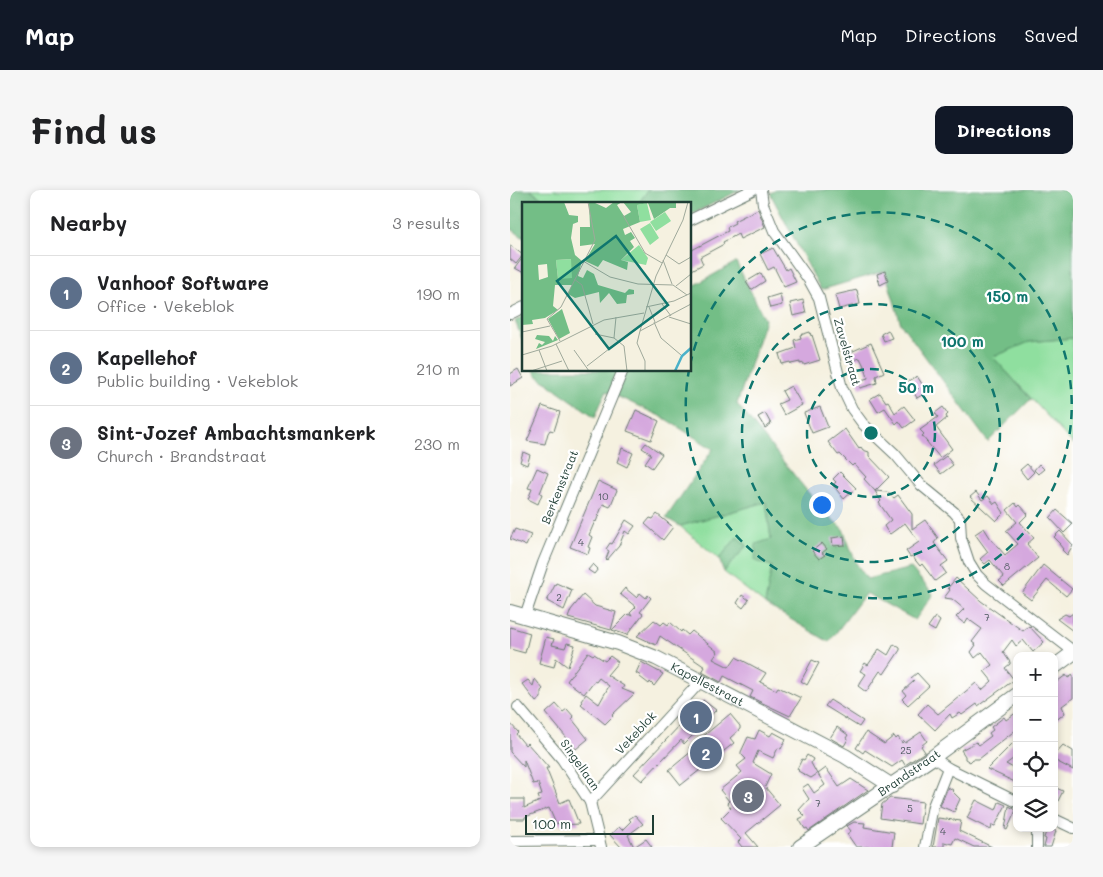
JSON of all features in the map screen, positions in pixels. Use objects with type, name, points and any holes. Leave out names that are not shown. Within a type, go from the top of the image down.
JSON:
[{"type":"street","points":[[691,220],[752,190]]},
{"type":"street","name":"Zavelstraat","points":[[761,190],[763,204],[774,231],[809,280],[819,298],[842,388],[852,409],[863,424],[895,454],[921,485],[960,518],[961,538],[969,562],[977,575],[1073,652]]},
{"type":"street","points":[[510,314],[522,308]]},
{"type":"street","name":"Berkenstraat","points":[[525,616],[543,563],[623,371]]},
{"type":"street","name":"Kapellestraat","points":[[510,612],[637,650],[845,756],[892,786]]},
{"type":"street","points":[[1058,664],[1073,652]]},
{"type":"street","name":"Vekeblok","points":[[590,802],[701,681]]},
{"type":"street","name":"Brandstraat","points":[[800,847],[933,758],[1014,697]]},
{"type":"street","name":"Singellaan","points":[[518,707],[562,759],[590,802],[600,843]]},
{"type":"street","points":[[933,758],[948,768],[1013,800]]},
{"type":"street","points":[[925,847],[933,806],[948,768]]},
{"type":"street","points":[[1058,821],[1073,828]]},
{"type":"street","points":[[1037,832],[1037,847]]},
{"type":"street","points":[[510,841],[600,843]]},
{"type":"green space","points":[[510,190],[530,190],[547,202],[522,202],[522,237],[510,228]]},
{"type":"green space","points":[[530,190],[648,190],[639,202],[547,202]]},
{"type":"green space","points":[[648,190],[740,190],[691,214],[691,202],[639,202]]},
{"type":"green space","points":[[776,190],[1073,190],[1073,338],[1029,342],[993,357],[1031,399],[988,442],[901,324],[885,271],[821,290],[770,193]]},
{"type":"green space","points":[[736,262],[765,320],[737,404],[824,512],[843,529],[856,563],[867,579],[911,568],[933,594],[915,620],[866,593],[829,642],[765,604],[772,566],[755,561],[756,544],[771,539],[766,502],[680,526],[666,518],[713,449],[664,418],[606,391],[595,417],[536,375],[534,371],[691,371],[691,287]]},
{"type":"green space","points":[[522,317],[522,339],[515,321]]},
{"type":"green space","points":[[1073,338],[1073,444],[993,357],[1029,342]]},
{"type":"green space","points":[[766,502],[771,539],[755,561],[772,566],[765,604],[724,572],[747,545],[737,537],[719,559],[680,526]]},
{"type":"green space","points":[[737,537],[747,545],[724,572],[719,559]]},
{"type":"building","points":[[758,209],[765,227],[740,239],[738,234],[723,242],[724,244],[700,257],[703,264],[691,270],[691,250],[728,231],[727,227],[735,223],[734,221]]},
{"type":"building","points":[[510,245],[522,256],[516,264],[510,259]]},
{"type":"building","points":[[773,248],[786,270],[789,268],[796,282],[784,287],[774,267],[768,270],[760,254]]},
{"type":"building","points":[[522,259],[522,272],[515,268]]},
{"type":"building","points":[[885,271],[888,281],[880,285],[877,274]]},
{"type":"building","points":[[761,273],[765,281],[751,290],[746,282]]},
{"type":"building","points":[[857,290],[860,304],[839,309],[835,295]]},
{"type":"building","points":[[780,294],[782,305],[770,308],[767,298]]},
{"type":"building","points":[[803,300],[806,313],[793,316],[790,303]]},
{"type":"building","points":[[888,330],[892,338],[884,341],[881,334]]},
{"type":"building","points":[[810,332],[820,360],[804,365],[804,363],[800,364],[800,362],[782,364],[779,354],[796,348],[794,340],[801,338],[800,335]]},
{"type":"building","points":[[871,343],[884,372],[876,376],[877,383],[860,388],[858,381],[868,378],[866,370],[860,358],[854,360],[851,352]]},
{"type":"building","points":[[518,369],[523,378],[510,386],[510,374]]},
{"type":"building","points":[[917,376],[927,392],[917,398],[908,382]]},
{"type":"building","points":[[791,386],[802,405],[784,415],[778,404],[787,400],[782,391]]},
{"type":"building","points":[[880,393],[886,402],[888,401],[895,413],[904,406],[915,420],[904,428],[899,421],[896,424],[885,408],[878,412],[870,399]]},
{"type":"building","points":[[542,406],[560,412],[554,431],[550,430],[545,444],[527,441]]},
{"type":"building","points":[[820,407],[828,427],[812,433],[804,413]]},
{"type":"building","points":[[943,407],[948,414],[947,418],[936,427],[952,449],[940,458],[922,436],[924,434],[920,430],[938,417],[935,413]]},
{"type":"building","points":[[636,410],[659,421],[651,440],[627,431]]},
{"type":"building","points":[[765,413],[771,424],[765,428],[758,417]]},
{"type":"building","points":[[845,429],[859,449],[861,447],[869,452],[869,456],[889,477],[875,491],[854,464],[852,466],[840,454],[838,455],[828,442]]},
{"type":"building","points":[[646,443],[662,454],[652,468],[645,463],[651,454],[642,448]]},
{"type":"building","points":[[622,448],[633,453],[627,467],[617,462]]},
{"type":"building","points":[[523,452],[530,455],[527,465],[520,462]]},
{"type":"building","points":[[946,456],[953,465],[941,474],[934,465]]},
{"type":"building","points":[[1027,464],[1034,472],[1027,479],[1020,470]]},
{"type":"building","points":[[1039,464],[1044,469],[1038,474],[1034,470]]},
{"type":"building","points":[[537,468],[548,473],[538,504],[528,499],[532,489],[528,488]]},
{"type":"building","points":[[840,472],[856,488],[844,499],[833,485],[836,482],[833,479]]},
{"type":"building","points":[[598,481],[617,490],[610,507],[603,504],[595,521],[589,535],[592,537],[588,547],[590,548],[588,554],[570,547]]},
{"type":"building","points":[[875,491],[887,492],[894,498],[898,495],[912,514],[912,529],[925,520],[938,538],[934,543],[948,561],[941,566],[946,573],[935,581],[922,564],[920,566],[912,556],[910,557],[906,551],[919,542],[905,523],[890,534],[887,531],[884,526],[891,520],[879,503],[881,501]]},
{"type":"building","points":[[976,492],[982,500],[988,496],[994,504],[997,502],[1004,513],[996,521],[970,497]]},
{"type":"building","points":[[1015,503],[1018,507],[1020,505],[1028,514],[1020,522],[1034,538],[1027,544],[1038,558],[1004,586],[999,581],[1004,577],[990,560],[985,564],[980,559],[988,552],[975,534],[984,528],[1005,555],[1018,544],[1006,531],[1017,522],[1007,510]]},
{"type":"building","points":[[1057,510],[1073,524],[1064,533],[1050,518]]},
{"type":"building","points":[[657,514],[673,527],[663,540],[645,524]]},
{"type":"building","points":[[626,520],[635,526],[629,534],[625,531],[619,546],[607,560],[609,551],[606,549],[610,543],[612,544]]},
{"type":"building","points":[[515,529],[531,535],[526,546],[510,539]]},
{"type":"building","points":[[1060,531],[1073,545],[1067,555],[1054,537]]},
{"type":"building","points":[[844,536],[845,545],[833,546],[832,538]]},
{"type":"building","points":[[822,543],[827,549],[822,553],[825,555],[819,559],[812,551]]},
{"type":"building","points":[[593,564],[598,569],[594,574],[588,570]]},
{"type":"building","points":[[1043,565],[1072,589],[1066,596],[1047,580],[1031,600],[1022,593]]},
{"type":"building","points":[[956,578],[981,601],[1023,631],[1029,626],[1044,642],[1033,652],[1023,640],[1016,646],[1012,640],[1003,652],[1010,662],[1005,668],[1013,681],[962,715],[960,713],[952,718],[950,714],[935,730],[918,714],[927,704],[938,714],[976,683],[982,690],[992,681],[984,671],[992,665],[982,652],[975,658],[971,652],[976,645],[972,642],[982,629],[968,619],[965,624],[956,617],[964,609],[952,599],[944,598],[950,590],[948,588]]},
{"type":"building","points":[[556,583],[572,590],[564,610],[547,601]]},
{"type":"building","points":[[625,588],[637,598],[640,593],[646,598],[648,595],[651,598],[640,612],[643,614],[627,635],[612,630],[628,614],[632,616],[630,613],[636,607],[620,594]]},
{"type":"building","points":[[583,595],[595,606],[616,612],[611,630],[568,618],[571,610]]},
{"type":"building","points":[[742,595],[749,600],[743,608],[737,603]]},
{"type":"building","points":[[1073,613],[1073,631],[1057,619],[1065,614],[1069,616]]},
{"type":"building","points":[[935,617],[940,621],[935,631],[928,627]]},
{"type":"building","points":[[654,620],[661,625],[664,622],[668,625],[670,622],[681,632],[682,630],[688,635],[692,631],[718,652],[713,659],[729,667],[736,657],[766,673],[760,682],[776,690],[778,687],[801,698],[790,716],[750,697],[753,691],[724,676],[721,682],[702,672],[705,667],[660,636],[656,645],[637,636]]},
{"type":"building","points":[[510,627],[530,633],[525,653],[510,649]]},
{"type":"building","points":[[546,637],[554,639],[552,645],[565,648],[567,643],[575,645],[568,667],[556,658],[554,667],[539,663]]},
{"type":"building","points":[[894,644],[900,650],[884,674],[880,671],[866,692],[858,686],[866,674],[860,671],[865,663],[868,665],[879,649],[888,655]]},
{"type":"building","points":[[588,652],[605,661],[610,656],[618,662],[607,675],[624,686],[622,689],[634,694],[605,724],[581,704],[583,702],[581,701],[586,694],[599,704],[609,686],[599,678],[596,682],[594,681],[584,694],[567,681]]},
{"type":"building","points":[[812,660],[819,663],[807,685],[801,681]]},
{"type":"building","points":[[641,662],[663,674],[654,686],[636,673]]},
{"type":"building","points":[[917,673],[929,686],[908,705],[902,699],[906,695],[903,691],[914,681],[911,678]]},
{"type":"building","points":[[1066,675],[1068,678],[1073,675],[1073,698],[1062,706],[1065,713],[1058,719],[1058,697],[1058,681]]},
{"type":"building","points":[[535,679],[543,689],[541,691],[541,698],[536,702],[522,684],[528,680],[533,686]]},
{"type":"building","points":[[703,700],[716,710],[702,725],[690,714]]},
{"type":"building","points":[[830,700],[863,721],[859,727],[825,706]]},
{"type":"building","points":[[556,704],[563,712],[567,709],[574,717],[572,719],[588,739],[576,749],[546,713]]},
{"type":"building","points":[[730,714],[740,726],[740,729],[730,738],[734,743],[681,785],[669,770],[692,751],[689,748]]},
{"type":"building","points":[[1013,715],[1013,732],[979,759],[973,759],[970,762],[965,759],[961,750],[976,742],[979,745],[991,736],[989,733],[993,730],[991,727],[1004,717],[1006,720]]},
{"type":"building","points":[[510,723],[518,732],[516,734],[525,745],[527,743],[549,768],[546,768],[560,803],[569,799],[579,824],[556,824],[549,808],[525,817],[525,819],[510,819],[510,799],[524,799],[524,808],[540,801],[538,796],[542,795],[538,783],[533,784],[524,760],[524,767],[510,752]]},
{"type":"building","points":[[681,724],[693,735],[684,744],[681,740],[642,781],[634,774]]},
{"type":"building","points":[[837,727],[848,735],[844,746],[830,738]]},
{"type":"building","points":[[759,730],[770,736],[773,732],[786,739],[781,749],[778,748],[773,758],[758,751],[753,763],[771,774],[765,787],[780,805],[746,833],[758,847],[742,847],[738,842],[741,839],[721,818],[731,808],[727,803],[729,801],[720,790],[742,772],[737,766],[746,759],[741,752],[748,737],[755,739]]},
{"type":"building","points":[[866,732],[884,744],[894,736],[896,739],[898,737],[902,743],[904,741],[905,743],[921,732],[927,741],[921,746],[925,752],[905,765],[902,760],[892,767],[865,750],[863,753],[856,748]]},
{"type":"building","points":[[1013,743],[1013,759],[1006,764],[1013,768],[1013,781],[987,769]]},
{"type":"building","points":[[1063,745],[1073,751],[1073,770],[1058,762],[1058,751]]},
{"type":"building","points":[[807,755],[813,759],[811,763],[817,774],[811,778],[797,769],[802,759],[804,760]]},
{"type":"building","points":[[826,768],[839,787],[851,779],[868,790],[809,831],[807,828],[805,829],[799,819],[805,816],[799,810],[809,799],[802,788],[808,784],[814,793],[825,785],[818,774]]},
{"type":"building","points":[[948,787],[960,799],[954,812],[940,806]]},
{"type":"building","points":[[1058,789],[1063,791],[1058,801]]},
{"type":"building","points":[[890,798],[923,802],[920,824],[880,818],[882,804]]},
{"type":"building","points":[[976,800],[996,810],[999,802],[1006,805],[995,826],[992,825],[991,830],[967,818]]},
{"type":"building","points":[[1009,806],[1013,808],[1013,817],[1007,830],[1005,829]]},
{"type":"building","points":[[635,815],[643,824],[628,835],[634,847],[621,847],[610,835],[619,827],[622,830],[631,821],[629,819]]},
{"type":"building","points":[[938,818],[961,821],[959,831],[992,847],[974,847],[955,838],[952,844],[944,842],[944,847],[933,847]]},
{"type":"building","points":[[854,822],[865,823],[864,827],[894,832],[892,847],[856,847],[847,834],[851,831],[847,826]]},
{"type":"building","points":[[1046,832],[1056,832],[1051,847],[1044,847],[1046,839],[1044,838]]},
{"type":"building","points":[[646,839],[652,847],[634,847]]},
{"type":"place","name":"Vanhoof Software","points":[[696,717]]},
{"type":"place","name":"Kapellehof","points":[[706,753]]},
{"type":"place","name":"Sint-Jozef Ambachtsmankerk","points":[[748,796]]}]
